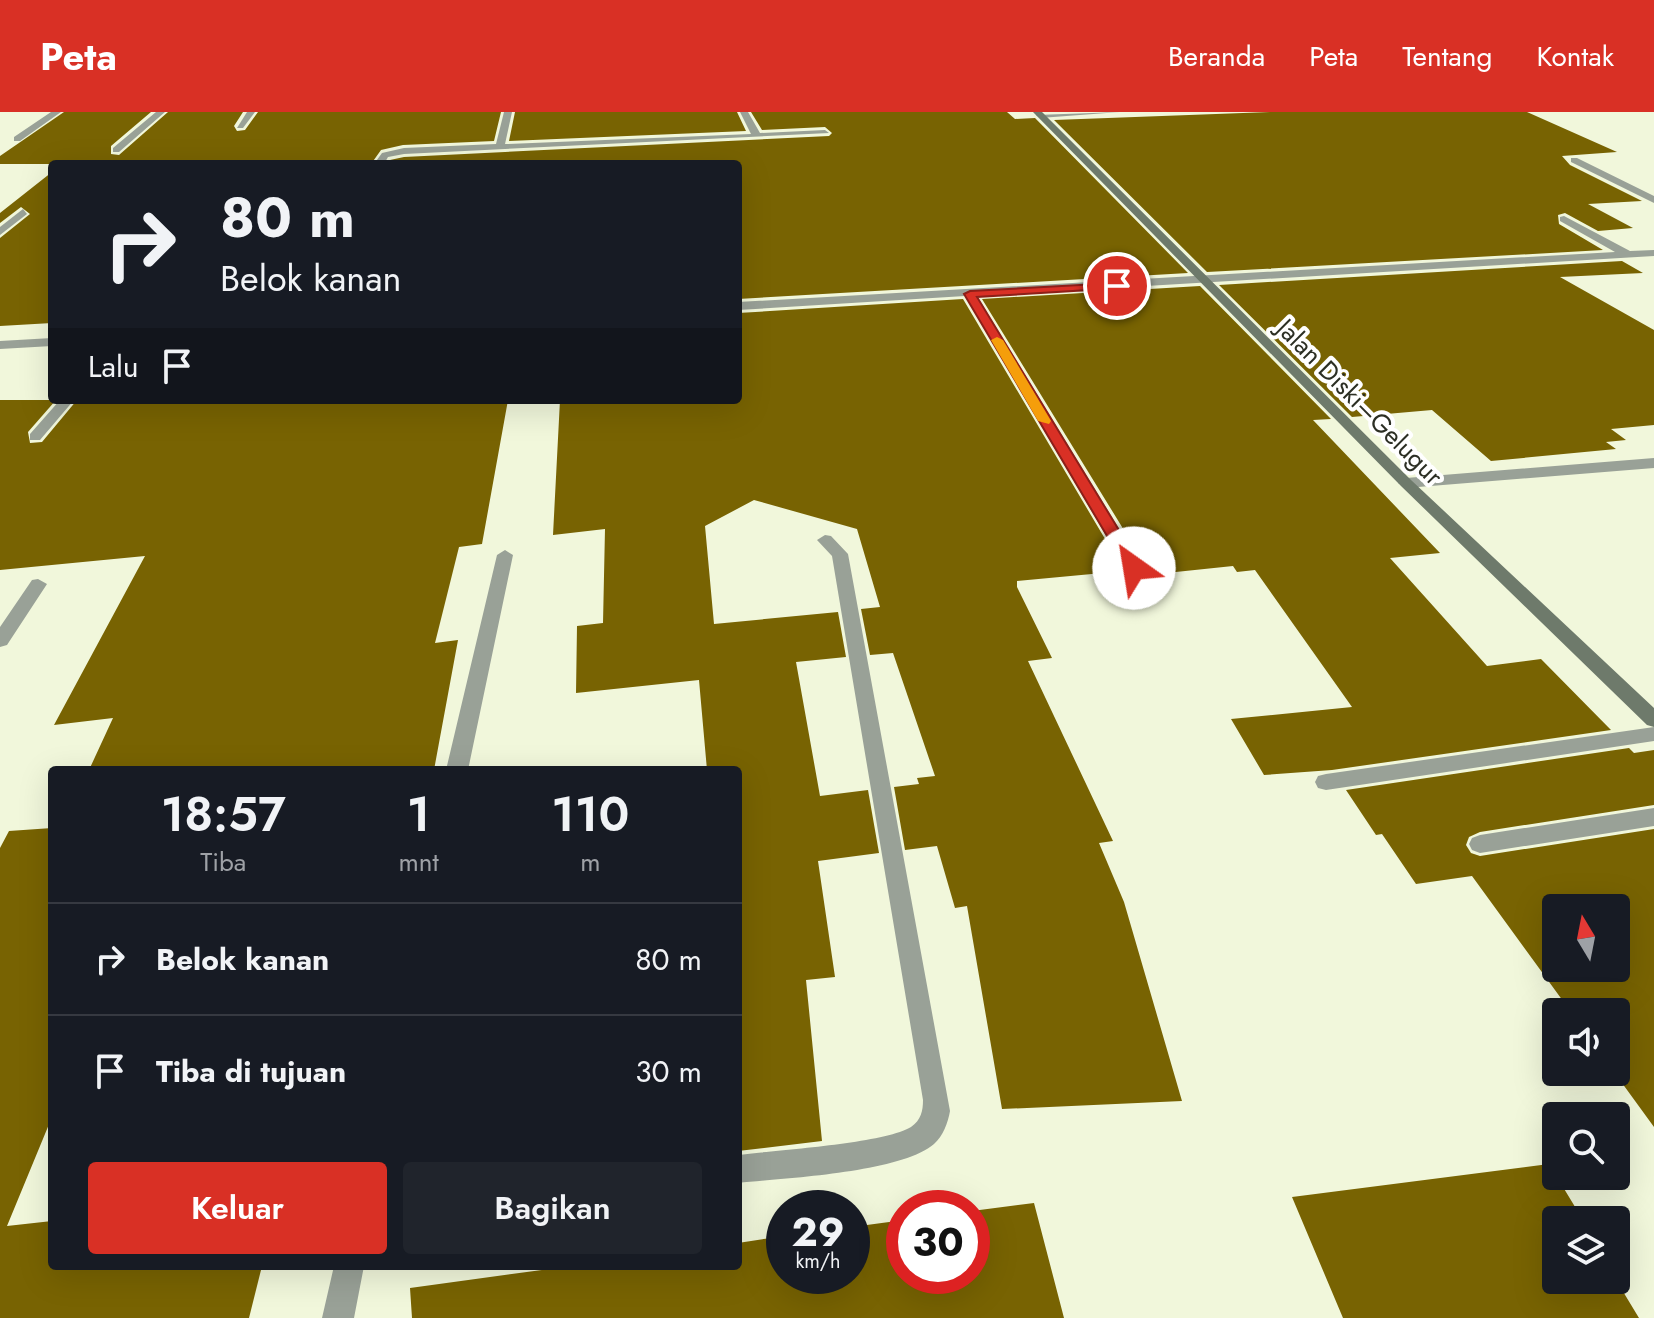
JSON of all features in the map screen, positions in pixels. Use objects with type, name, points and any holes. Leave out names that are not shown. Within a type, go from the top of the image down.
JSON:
[{"type":"main road","name":"Jalan Diski–Gelugur","points":[[1038,113],[1406,483],[1654,720]]},
{"type":"street","points":[[17,139],[57,112]]},
{"type":"street","points":[[116,150],[161,112]]},
{"type":"street","points":[[240,126],[251,112]]},
{"type":"street","points":[[500,146],[508,112]]},
{"type":"street","points":[[744,112],[757,136]]},
{"type":"street","points":[[1038,113],[1116,112]]},
{"type":"street","points":[[382,160],[385,155],[393,153],[500,146],[825,133]]},
{"type":"street","points":[[1574,160],[1654,200]]},
{"type":"street","points":[[0,232],[23,212]]},
{"type":"street","points":[[1564,219],[1627,254]]},
{"type":"street","points":[[742,306],[1654,253]]},
{"type":"street","points":[[970,294],[1134,568]]},
{"type":"street","points":[[0,345],[48,342]]},
{"type":"street","points":[[35,437],[64,404]]},
{"type":"street","points":[[1406,483],[1654,463]]},
{"type":"street","points":[[742,1168],[901,1146],[930,1128],[937,1115],[937,1100],[840,554],[825,540]]},
{"type":"street","points":[[458,766],[505,555]]},
{"type":"street","points":[[0,641],[38,584]]},
{"type":"street","points":[[1326,782],[1654,734]]},
{"type":"street","points":[[1480,844],[1654,817]]},
{"type":"street","points":[[338,1318],[348,1270]]},
{"type":"building","points":[[64,112],[151,112],[111,146],[111,154],[119,155],[168,112],[243,112],[234,126],[237,131],[245,130],[258,112],[501,112],[494,141],[403,145],[381,150],[374,160],[48,160],[48,164],[0,164],[0,156]]},
{"type":"building","points":[[515,112],[737,112],[746,131],[509,141]]},
{"type":"building","points":[[751,112],[1007,112],[1015,119],[1035,118],[1188,273],[742,299],[742,160],[390,160],[829,136],[832,133],[825,127],[762,130]]},
{"type":"building","points":[[1270,112],[1527,112],[1617,152],[1562,156],[1570,165],[1642,201],[1588,204],[1633,228],[1598,231],[1565,213],[1558,215],[1559,224],[1603,250],[1207,272],[1054,120]]},
{"type":"building","points":[[48,175],[48,323],[0,326],[0,238],[30,214],[21,207],[0,223],[0,213]]},
{"type":"building","points":[[1622,261],[1643,273],[1560,277],[1654,330],[1654,425],[1611,429],[1626,440],[1606,442],[1616,449],[1491,461],[1432,410],[1352,417],[1219,285]]},
{"type":"building","points":[[1200,286],[1331,419],[1313,420],[1440,553],[1390,558],[1487,666],[1541,659],[1611,730],[1332,770],[1264,775],[1231,719],[1352,707],[1255,570],[1237,572],[1233,566],[1147,575],[1146,566],[982,299]]},
{"type":"building","points":[[963,299],[1124,571],[1017,581],[1017,587],[1052,658],[1028,661],[1113,841],[1099,843],[1124,902],[1182,1101],[1002,1109],[967,906],[955,908],[937,846],[905,850],[894,787],[919,784],[917,778],[935,776],[893,653],[870,655],[861,609],[880,607],[857,529],[754,500],[705,526],[714,624],[838,612],[846,657],[796,662],[820,796],[868,790],[879,853],[818,861],[835,977],[806,980],[822,1141],[742,1151],[742,766],[707,766],[699,680],[576,693],[577,626],[603,623],[605,529],[553,535],[560,404],[742,404],[742,313]]},
{"type":"building","points":[[0,400],[48,400],[48,404],[52,404],[28,432],[30,443],[42,442],[74,404],[507,404],[482,544],[459,547],[435,643],[458,640],[435,766],[91,766],[113,718],[54,725],[145,556],[0,570]]},
{"type":"building","points":[[1629,748],[1634,753],[1654,750],[1654,805],[1480,832],[1469,837],[1466,845],[1471,853],[1480,856],[1654,829],[1654,1127],[1624,1086],[1630,1086],[1630,998],[1561,998],[1549,982],[1630,982],[1630,894],[1542,894],[1542,972],[1472,876],[1416,884],[1382,834],[1376,835],[1346,790]]},
{"type":"building","points":[[48,828],[48,1127],[7,1226],[48,1221],[48,1270],[261,1270],[249,1318],[0,1318],[0,848],[9,831]]},
{"type":"building","points":[[1542,1165],[1542,1190],[1565,1190],[1574,1206],[1542,1206],[1542,1294],[1624,1294],[1639,1318],[1343,1318],[1292,1197]]},
{"type":"building","points":[[1034,1203],[1064,1318],[412,1318],[410,1288],[542,1270],[742,1270],[742,1242],[766,1239],[766,1294],[870,1294],[870,1225],[886,1222],[886,1294],[990,1294],[990,1209]]},
{"type":"slow traffic","points":[[997,340],[1044,421]]},
{"type":"route","points":[[1117,286],[970,294],[1073,471],[1134,568]]}]
